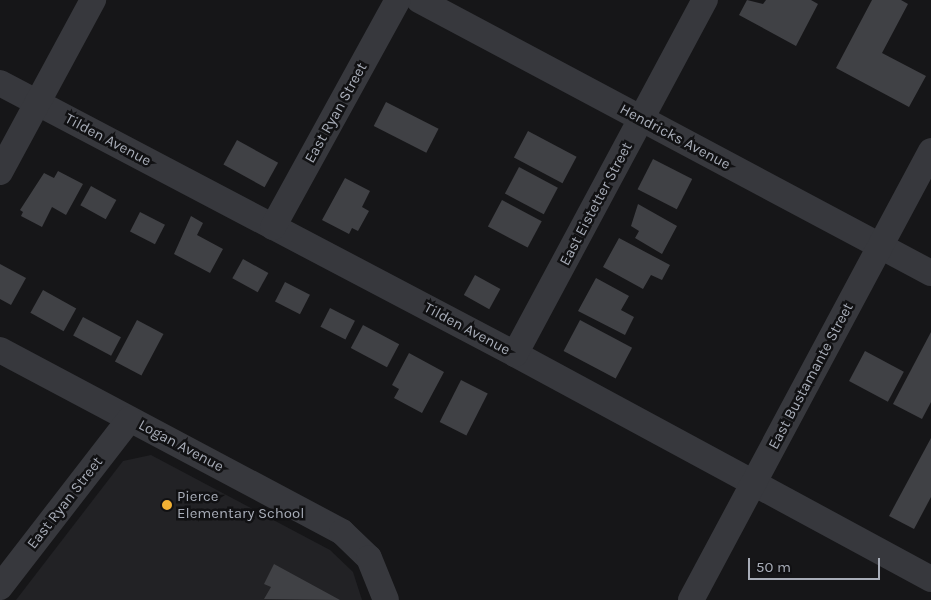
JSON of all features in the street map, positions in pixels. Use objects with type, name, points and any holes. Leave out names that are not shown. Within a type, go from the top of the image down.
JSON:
[{"type":"street","points":[[0,172],[93,0]]},
{"type":"street","name":"East Ryan Street","points":[[273,227],[398,0]]},
{"type":"street","name":"Hendricks Avenue","points":[[419,0],[931,273]]},
{"type":"street","name":"East Eistetter Street","points":[[515,354],[705,0]]},
{"type":"street","name":"Tilden Avenue","points":[[0,83],[515,354],[931,579]]},
{"type":"street","name":"East Bustamante Street","points":[[691,600],[931,152]]},
{"type":"street","name":"Logan Avenue","points":[[0,350],[342,532],[369,558],[386,600]]},
{"type":"street","name":"East Ryan Street","points":[[0,587],[130,419]]},
{"type":"shaded area","name":"Pierce Elementary School","points":[[151,455],[330,550],[353,572],[362,600],[16,600],[123,461]]},
{"type":"building","points":[[747,0],[763,4],[766,0],[811,0],[818,4],[796,46],[739,15]]},
{"type":"building","points":[[872,0],[901,0],[908,4],[882,53],[926,76],[909,107],[836,68]]},
{"type":"building","points":[[386,102],[439,129],[426,153],[374,126]]},
{"type":"building","points":[[528,131],[577,157],[562,183],[514,157]]},
{"type":"building","points":[[237,140],[278,163],[265,187],[223,164]]},
{"type":"building","points":[[653,159],[692,179],[677,209],[638,189]]},
{"type":"building","points":[[519,167],[558,188],[544,214],[505,193]]},
{"type":"building","points":[[58,171],[83,184],[66,215],[52,207],[42,227],[21,216],[23,212],[20,210],[44,173],[54,178]]},
{"type":"building","points":[[345,178],[370,191],[362,207],[369,211],[358,231],[352,228],[349,234],[322,220]]},
{"type":"building","points":[[91,186],[116,200],[106,219],[80,205]]},
{"type":"building","points":[[502,200],[542,221],[528,248],[488,226]]},
{"type":"building","points":[[638,204],[677,226],[662,254],[635,238],[639,231],[631,226]]},
{"type":"building","points":[[140,212],[165,225],[155,244],[130,232]]},
{"type":"building","points":[[191,216],[203,223],[197,235],[223,249],[210,273],[174,254]]},
{"type":"building","points":[[619,238],[670,265],[662,280],[651,275],[643,289],[603,267]]},
{"type":"building","points":[[243,259],[268,273],[258,292],[232,278]]},
{"type":"building","points":[[0,264],[26,278],[11,305],[0,299]]},
{"type":"building","points":[[475,275],[500,289],[489,309],[464,295]]},
{"type":"building","points":[[596,278],[629,296],[621,310],[634,317],[625,335],[578,311]]},
{"type":"building","points":[[285,282],[310,295],[300,314],[275,302]]},
{"type":"building","points":[[43,290],[76,308],[64,331],[30,313]]},
{"type":"building","points":[[330,308],[355,321],[345,339],[320,327]]},
{"type":"building","points":[[83,317],[121,337],[111,356],[73,336]]},
{"type":"building","points":[[137,320],[163,334],[141,376],[115,361]]},
{"type":"building","points":[[580,320],[632,348],[616,379],[564,351]]},
{"type":"building","points":[[363,325],[399,344],[387,367],[351,348]]},
{"type":"building","points":[[931,332],[931,402],[922,419],[893,404]]},
{"type":"building","points":[[865,351],[904,372],[888,402],[849,381]]},
{"type":"building","points":[[409,353],[444,372],[422,413],[394,398],[399,389],[392,385]]},
{"type":"building","points":[[461,380],[488,394],[466,435],[440,422]]},
{"type":"building","points":[[931,438],[931,497],[914,529],[889,516]]},
{"type":"building","points":[[274,564],[340,600],[264,599],[271,587],[264,584]]},
{"type":"place","name":"Pierce Elementary School","points":[[167,505]]}]
